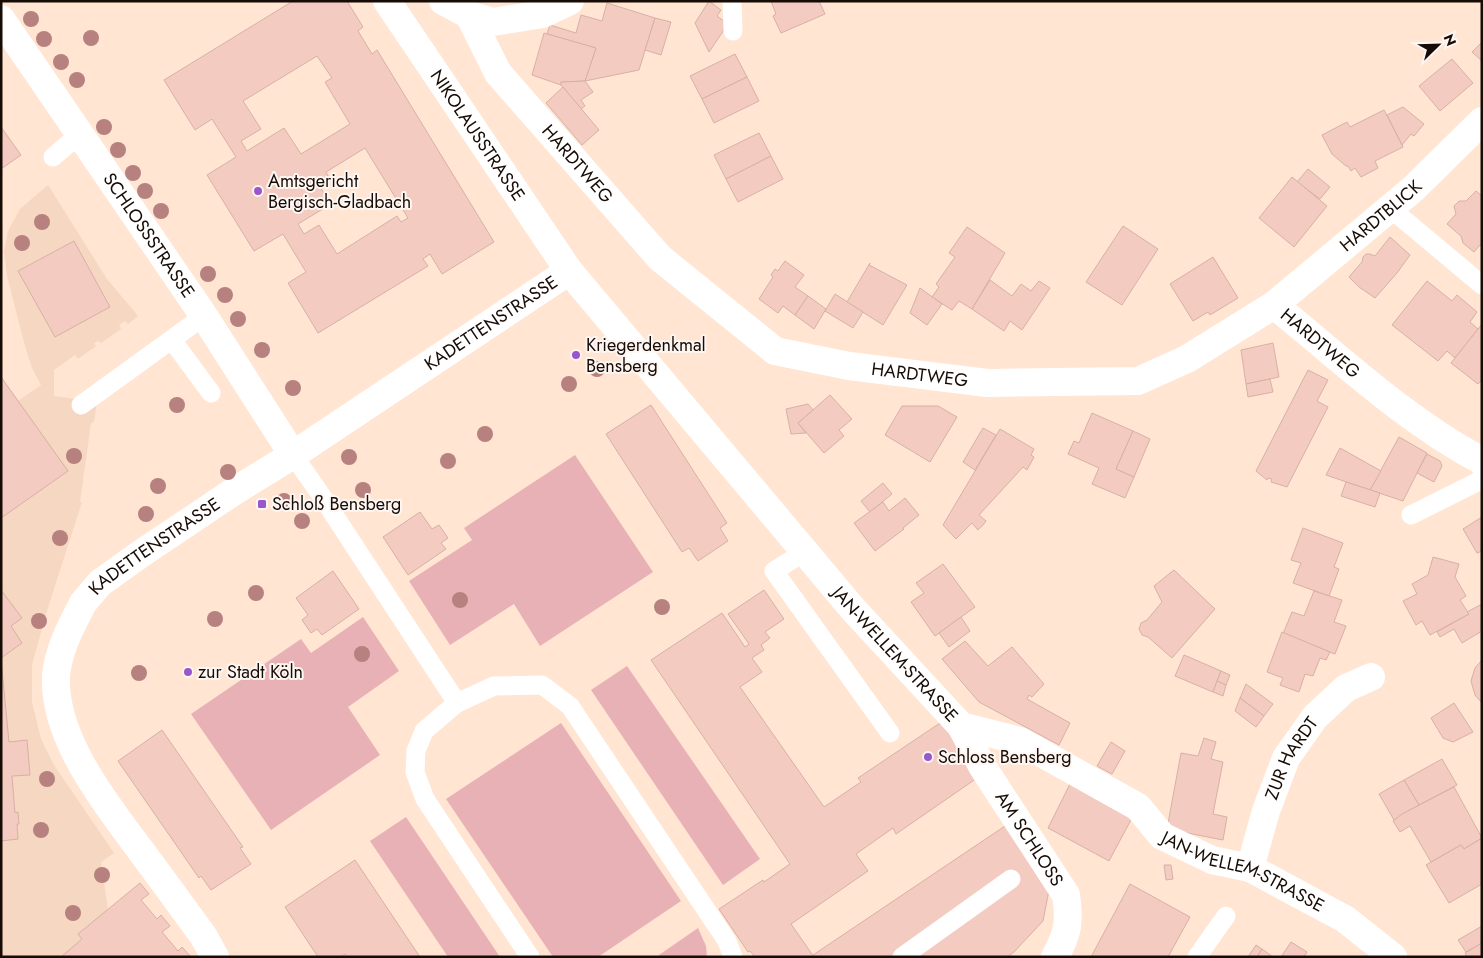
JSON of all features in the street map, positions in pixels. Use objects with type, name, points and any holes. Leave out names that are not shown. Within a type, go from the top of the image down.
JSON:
[{"type":"street","name":"NIKOLAUSSTRASSE","points":[[387,1],[569,271]]},
{"type":"street","points":[[443,1],[468,15],[493,22],[513,10],[543,14],[570,1]]},
{"type":"street","name":"HARDTWEG","points":[[468,15],[498,73],[660,258],[775,351],[849,366],[987,383],[1138,382],[1187,359],[1274,305],[1401,408],[1459,449],[1482,461]]},
{"type":"street","name":"SCHLOSSSTRASSE","points":[[1,19],[204,316],[293,455]]},
{"type":"street","name":"HARDTBLICK","points":[[1274,305],[1413,189],[1482,121]]},
{"type":"street","name":"KADETTENSTRASSE","points":[[215,957],[204,936],[104,801],[71,744],[64,727],[58,701],[56,676],[60,649],[73,622],[83,603],[100,583],[142,553],[569,271]]},
{"type":"street","name":"JAN-WELLEM-STRASSE","points":[[569,271],[852,608],[961,726],[1020,740],[1138,807],[1162,836],[1212,860],[1250,868],[1345,920],[1393,957]]},
{"type":"street","name":"ZUR HARDT","points":[[1250,868],[1266,811],[1286,758],[1315,717],[1346,688],[1370,677]]},
{"type":"street","name":"AM SCHLOSS","points":[[961,726],[982,766],[1066,895],[1068,912],[1065,938],[1054,957]]},
{"type":"lane","points":[[732,1],[733,30]]},
{"type":"lane","points":[[53,157],[80,134]]},
{"type":"lane","points":[[1390,208],[1482,285]]},
{"type":"lane","points":[[82,404],[204,316]]},
{"type":"lane","points":[[172,340],[211,393]]},
{"type":"lane","points":[[293,455],[457,703]]},
{"type":"lane","points":[[1411,515],[1477,482],[1482,477]]},
{"type":"lane","points":[[806,551],[774,571],[890,733]]},
{"type":"lane","points":[[530,957],[425,799],[415,772],[416,750],[424,730],[457,703],[494,686],[542,685],[570,706],[727,941],[733,957]]},
{"type":"lane","points":[[902,957],[1011,878]]},
{"type":"lane","points":[[1197,957],[1226,916]]},
{"type":"shaded area","points":[[48,185],[107,279],[138,316],[128,324],[125,321],[119,325],[121,329],[101,343],[98,341],[94,343],[96,346],[78,359],[75,355],[54,370],[54,396],[97,402],[94,422],[91,423],[80,502],[82,502],[46,614],[32,665],[32,702],[41,739],[54,765],[114,853],[101,862],[108,910],[78,934],[82,939],[62,957],[1,957],[1,378],[18,401],[41,385],[32,368],[25,346],[7,276],[4,252],[8,231],[20,209]]},
{"type":"shaded area","points":[[575,455],[653,572],[540,646],[514,604],[450,645],[409,581],[472,540],[464,528]]},
{"type":"shaded area","points":[[363,617],[399,671],[348,707],[380,755],[271,830],[191,714],[301,639],[311,653]]},
{"type":"shaded area","points":[[627,666],[760,859],[723,885],[591,690]]},
{"type":"shaded area","points":[[561,723],[681,901],[598,957],[553,957],[446,799]]},
{"type":"shaded area","points":[[406,817],[500,957],[448,957],[370,841]]},
{"type":"shaded area","points":[[698,928],[706,946],[707,957],[660,957],[659,955]]},
{"type":"building","points":[[293,1],[347,1],[363,27],[358,31],[372,54],[377,50],[494,242],[442,274],[430,254],[423,259],[428,266],[318,333],[288,283],[306,272],[283,234],[254,251],[207,175],[236,157],[212,119],[195,130],[164,80]],"holes":[[[317,56],[332,78],[325,82],[350,124],[301,154],[284,128],[247,151],[241,141],[261,129],[243,101]],[[365,148],[408,218],[401,222],[397,216],[337,254],[319,225],[304,234],[298,224],[331,204],[320,187],[331,181],[326,172]]]},
{"type":"building","points":[[709,1],[721,10],[717,16],[728,24],[709,52],[695,23]]},
{"type":"building","points":[[771,1],[819,1],[825,14],[781,33],[773,16],[776,14]]},
{"type":"building","points":[[607,3],[655,18],[639,70],[585,81],[596,48],[547,34],[550,25],[576,33],[581,15],[602,21]]},
{"type":"building","points":[[655,18],[671,22],[661,55],[645,50]]},
{"type":"building","points":[[544,33],[596,48],[585,81],[561,82],[561,85],[532,75]]},
{"type":"building","points":[[1482,42],[1482,61],[1472,52]]},
{"type":"building","points":[[735,54],[747,77],[702,99],[690,76]]},
{"type":"building","points":[[1452,59],[1473,83],[1440,111],[1419,86]]},
{"type":"building","points":[[747,77],[759,101],[714,123],[702,99]]},
{"type":"building","points":[[585,81],[593,92],[581,100],[585,106],[581,109],[561,85],[561,82]]},
{"type":"building","points":[[563,87],[599,130],[582,145],[546,103]]},
{"type":"building","points":[[1403,107],[1424,124],[1414,136],[1411,134],[1402,145],[1387,115]]},
{"type":"building","points":[[1384,110],[1403,147],[1375,161],[1378,168],[1361,177],[1355,168],[1351,171],[1348,166],[1332,154],[1322,135],[1347,122],[1350,127]]},
{"type":"building","points":[[1,127],[21,155],[1,169]]},
{"type":"building","points":[[759,133],[771,156],[726,179],[714,155]]},
{"type":"building","points":[[771,156],[783,179],[738,202],[726,179]]},
{"type":"building","points":[[1308,169],[1330,187],[1320,199],[1297,182]]},
{"type":"building","points":[[1292,177],[1327,206],[1294,247],[1259,218]]},
{"type":"building","points":[[1476,191],[1482,196],[1482,246],[1480,245],[1474,252],[1463,243],[1461,236],[1447,224],[1456,214],[1454,206],[1459,201],[1466,201]]},
{"type":"building","points":[[1123,226],[1158,249],[1122,305],[1086,282]]},
{"type":"building","points":[[967,227],[1005,253],[972,309],[959,301],[952,310],[932,297],[939,287],[936,284],[955,257],[949,253]]},
{"type":"building","points":[[1390,237],[1410,255],[1375,298],[1349,277],[1362,262],[1366,254],[1375,256]]},
{"type":"building","points":[[74,241],[110,307],[55,337],[18,271]]},
{"type":"building","points":[[1213,257],[1238,298],[1210,315],[1208,312],[1193,321],[1170,284]]},
{"type":"building","points":[[785,261],[804,275],[795,287],[808,296],[795,315],[783,306],[778,313],[759,299],[773,277],[771,275],[775,269],[778,271]]},
{"type":"building","points":[[870,263],[869,265],[907,285],[883,325],[847,302]]},
{"type":"building","points":[[990,280],[1012,296],[1021,284],[1031,291],[1039,281],[1050,288],[1022,330],[1010,321],[1004,331],[972,309]]},
{"type":"building","points":[[1427,281],[1452,301],[1457,295],[1477,312],[1470,322],[1478,329],[1455,358],[1447,351],[1438,361],[1392,325]]},
{"type":"building","points":[[920,288],[942,304],[927,325],[910,313]]},
{"type":"building","points":[[835,294],[863,312],[853,328],[825,311]]},
{"type":"building","points":[[808,296],[826,309],[814,329],[795,315]]},
{"type":"building","points":[[1482,324],[1482,380],[1478,384],[1451,363]]},
{"type":"building","points":[[1273,343],[1279,377],[1246,384],[1241,350]]},
{"type":"building","points":[[1308,370],[1328,380],[1317,401],[1328,407],[1287,487],[1271,482],[1272,479],[1268,478],[1267,480],[1256,471]]},
{"type":"building","points":[[1,377],[68,471],[1,518]]},
{"type":"building","points":[[1270,379],[1273,392],[1248,397],[1246,384]]},
{"type":"building","points":[[830,395],[852,419],[839,430],[844,436],[824,453],[798,423]]},
{"type":"building","points":[[808,404],[813,410],[798,423],[806,433],[791,434],[786,409]]},
{"type":"building","points":[[651,405],[727,523],[720,528],[728,541],[698,561],[689,548],[682,552],[606,434]]},
{"type":"building","points":[[902,406],[938,406],[957,417],[930,462],[885,435]]},
{"type":"building","points":[[1092,413],[1133,431],[1116,469],[1134,477],[1125,498],[1092,484],[1099,468],[1068,454],[1074,441],[1079,443]]},
{"type":"building","points":[[983,428],[996,435],[975,470],[963,462]]},
{"type":"building","points":[[1000,429],[1034,449],[1031,455],[1034,457],[1027,470],[1023,467],[979,515],[986,521],[983,525],[978,530],[972,523],[956,539],[943,525]]},
{"type":"building","points":[[1133,431],[1150,439],[1134,477],[1116,469]]},
{"type":"building","points":[[1399,437],[1427,453],[1403,501],[1370,490]]},
{"type":"building","points":[[1340,448],[1381,471],[1370,490],[1326,475]]},
{"type":"building","points":[[1427,454],[1440,461],[1442,466],[1434,482],[1417,473]]},
{"type":"building","points":[[1346,482],[1380,493],[1375,507],[1341,496]]},
{"type":"building","points":[[883,483],[892,494],[870,512],[861,501]]},
{"type":"building","points":[[905,498],[919,515],[875,551],[854,523],[883,502],[889,511]]},
{"type":"building","points":[[420,512],[432,529],[439,525],[448,538],[441,543],[446,549],[408,575],[383,537]]},
{"type":"building","points":[[1482,517],[1482,551],[1477,553],[1463,529]]},
{"type":"building","points":[[1303,528],[1343,543],[1334,567],[1339,569],[1329,596],[1293,583],[1301,563],[1291,560]]},
{"type":"building","points":[[1433,557],[1459,564],[1455,577],[1466,596],[1460,600],[1469,614],[1430,635],[1422,621],[1416,625],[1403,601],[1417,594],[1412,584],[1428,575]]},
{"type":"building","points":[[943,564],[975,607],[935,636],[911,602],[924,593],[916,583]]},
{"type":"building","points":[[1174,570],[1215,609],[1172,658],[1148,637],[1142,635],[1139,629],[1141,623],[1147,620],[1162,602],[1154,586]]},
{"type":"building","points":[[333,571],[359,609],[322,635],[317,629],[311,633],[302,620],[308,615],[296,598]]},
{"type":"building","points":[[1,590],[22,618],[11,626],[22,643],[1,658]]},
{"type":"building","name":"Schloss Bensberg","points":[[764,590],[784,619],[765,632],[770,638],[761,645],[764,650],[752,658],[762,672],[740,687],[824,807],[861,782],[858,778],[943,721],[980,776],[896,834],[893,828],[856,854],[868,871],[791,924],[814,957],[755,957],[750,951],[748,952],[719,909],[790,864],[651,660],[722,613],[745,647],[749,644],[728,614]]},
{"type":"building","points":[[1314,591],[1342,600],[1334,622],[1346,626],[1335,654],[1283,634],[1292,612],[1304,616]]},
{"type":"building","points":[[1482,604],[1482,631],[1462,643],[1454,629],[1440,637],[1437,632],[1469,614],[1467,612]]},
{"type":"building","points":[[961,617],[970,631],[949,647],[939,633]]},
{"type":"building","points":[[1282,632],[1330,652],[1326,660],[1320,658],[1313,676],[1305,674],[1299,692],[1280,685],[1283,678],[1267,672]]},
{"type":"building","points":[[965,641],[988,666],[1012,647],[1044,684],[1032,697],[1029,695],[1027,699],[1070,723],[1059,745],[979,702],[942,659]]},
{"type":"building","points":[[1184,655],[1221,671],[1213,692],[1175,676]]},
{"type":"building","points":[[1,660],[9,742],[27,740],[30,775],[12,776],[15,813],[18,812],[18,839],[1,841]]},
{"type":"building","points":[[1482,660],[1482,703],[1475,695],[1471,681],[1475,668]]},
{"type":"building","points":[[1221,671],[1230,675],[1226,685],[1217,681]]},
{"type":"building","points":[[1217,681],[1226,685],[1223,696],[1213,692]]},
{"type":"building","points":[[1246,684],[1273,704],[1264,716],[1240,698]]},
{"type":"building","points":[[1240,698],[1264,716],[1256,727],[1235,711]]},
{"type":"building","points":[[1454,703],[1473,732],[1453,742],[1443,738],[1431,718]]},
{"type":"building","points":[[162,730],[243,847],[240,848],[251,864],[211,890],[201,876],[199,878],[118,761]]},
{"type":"building","points":[[1204,738],[1216,742],[1211,759],[1223,762],[1213,814],[1227,817],[1223,840],[1167,829],[1181,753],[1198,756]]},
{"type":"building","points":[[1111,742],[1125,751],[1112,774],[1097,766]]},
{"type":"building","points":[[1442,759],[1457,785],[1419,805],[1404,780]]},
{"type":"building","points":[[1404,780],[1419,805],[1394,820],[1379,794]]},
{"type":"building","points":[[1071,782],[1133,816],[1109,861],[1048,828]]},
{"type":"building","points":[[1454,787],[1482,838],[1464,849],[1461,845],[1431,862],[1410,826],[1400,832],[1393,821],[1402,814]]},
{"type":"building","points":[[1008,824],[1050,885],[1043,921],[1007,957],[814,957],[813,955]]},
{"type":"building","points":[[1482,838],[1482,884],[1449,903],[1426,865],[1461,845],[1464,849]]},
{"type":"building","points":[[355,860],[420,957],[347,957],[345,954],[340,957],[318,957],[285,907]]},
{"type":"building","points":[[1164,865],[1171,865],[1173,879],[1166,880]]},
{"type":"building","points":[[140,883],[149,894],[141,900],[157,919],[161,915],[170,926],[162,932],[178,951],[182,947],[191,957],[61,957],[82,939],[78,934]]},
{"type":"building","points":[[1130,884],[1190,917],[1168,957],[1091,957]]},
{"type":"building","points":[[1482,926],[1482,943],[1466,952],[1458,940]]},
{"type":"building","points":[[1291,942],[1307,952],[1304,957],[1281,957]]},
{"type":"building","points":[[1482,943],[1482,957],[1467,957],[1465,953]]},
{"type":"building","points":[[1256,945],[1262,949],[1257,957],[1248,957]]},
{"type":"building","points":[[1262,949],[1273,957],[1257,957]]},
{"type":"place","name":"Amtsgericht Bergisch-Gladbach","points":[[258,191]]},
{"type":"place","name":"Kriegerdenkmal Bensberg","points":[[576,355]]},
{"type":"place","name":"Schloß Bensberg","points":[[262,504]]},
{"type":"place","name":"zur Stadt Köln","points":[[188,672]]},
{"type":"place","name":"Schloss Bensberg","points":[[928,757]]}]
